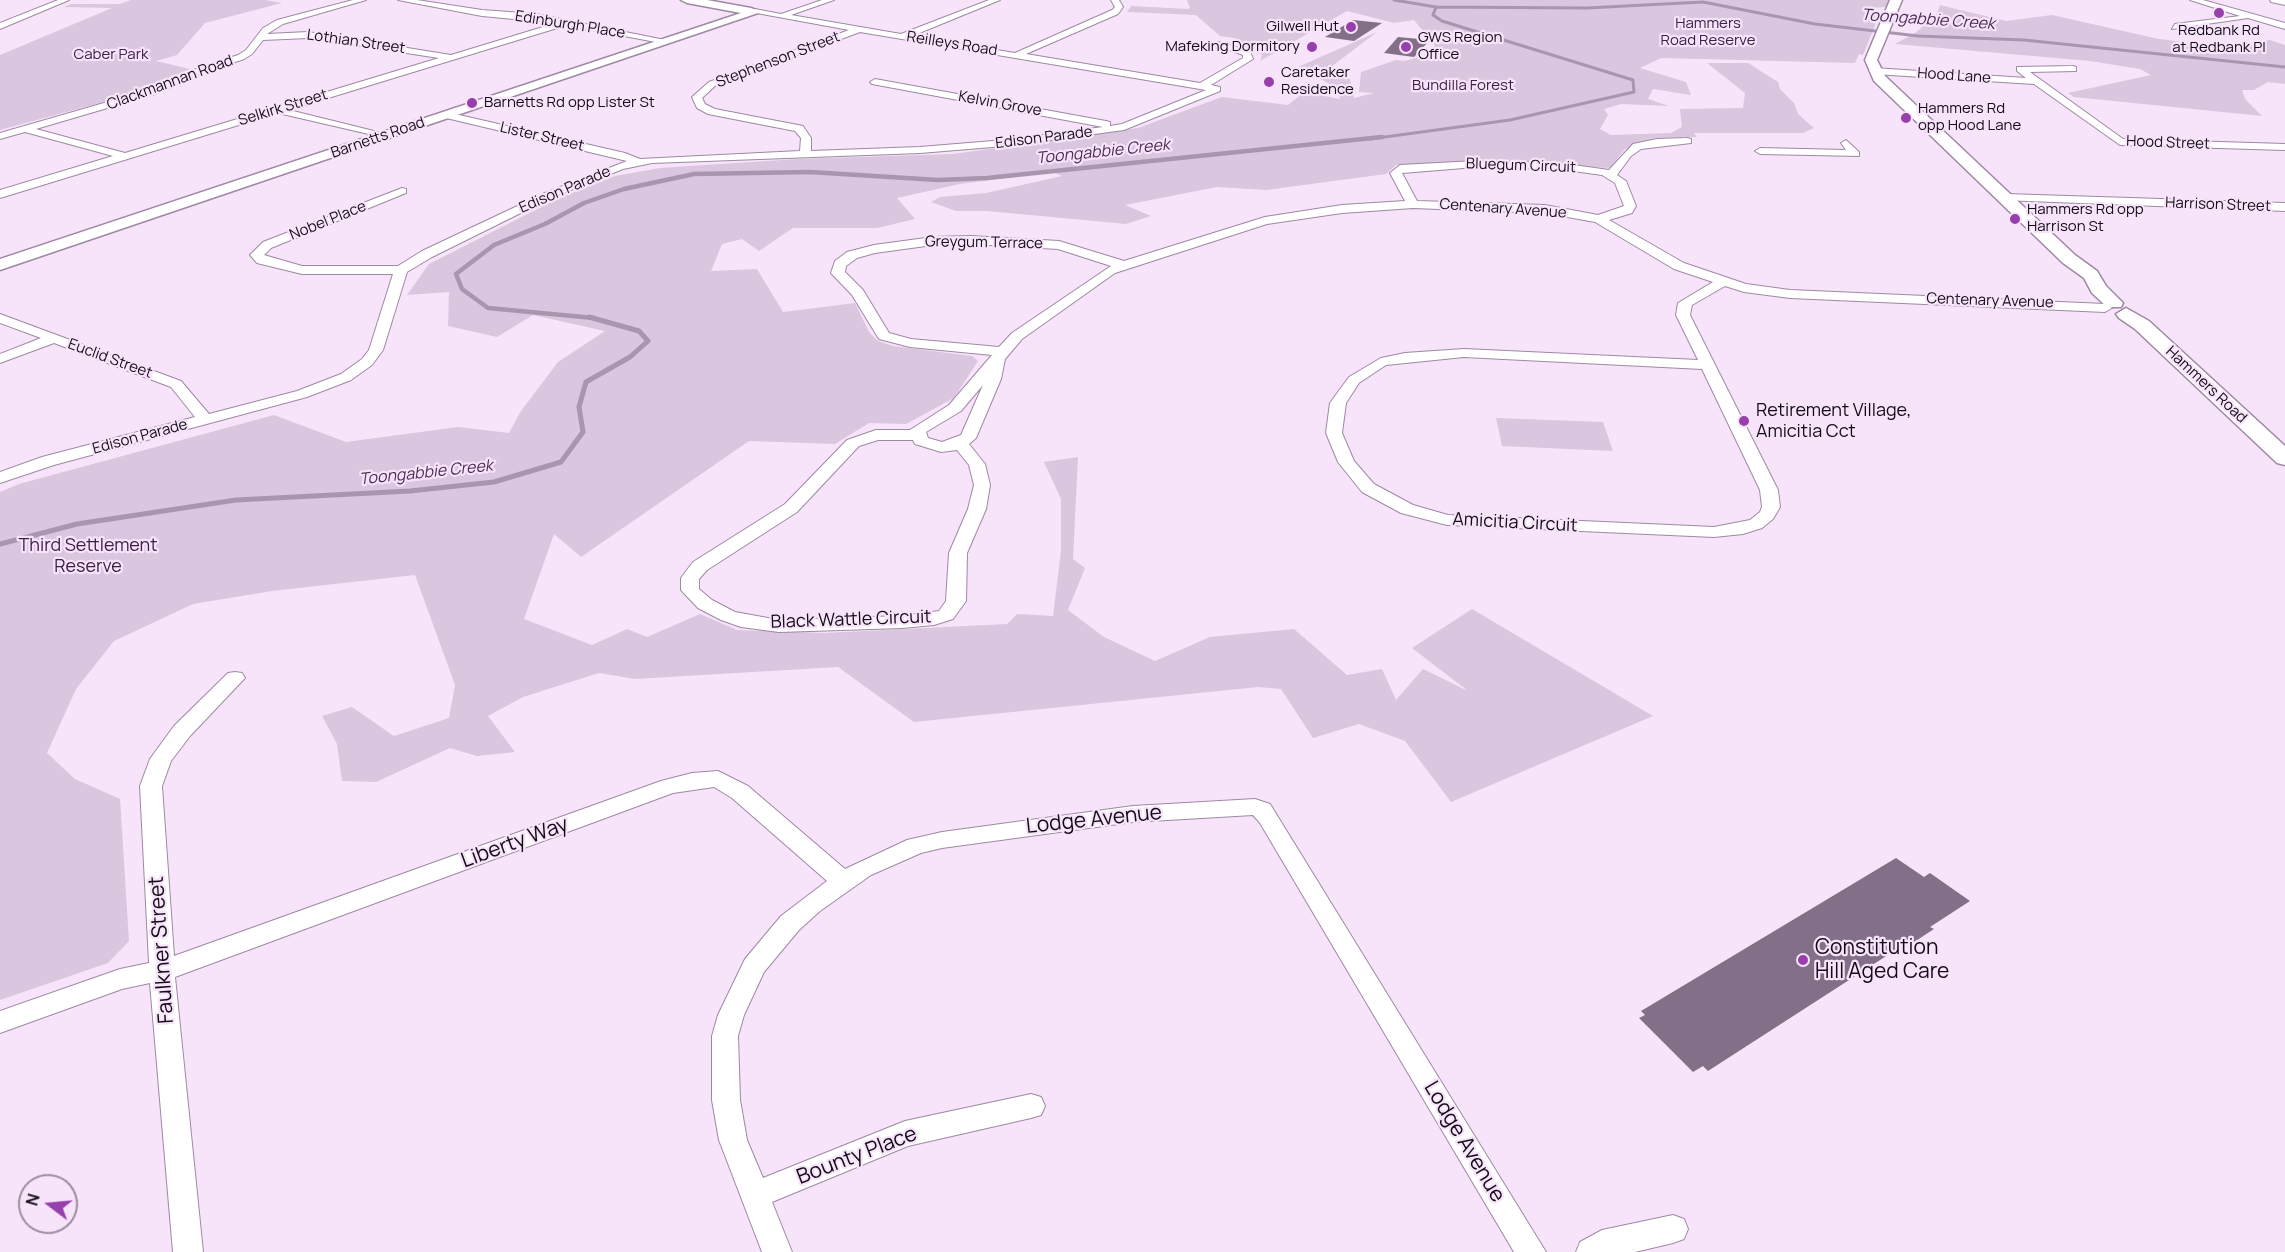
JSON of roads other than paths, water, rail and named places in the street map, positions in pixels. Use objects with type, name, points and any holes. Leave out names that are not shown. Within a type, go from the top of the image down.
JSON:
[{"type":"street","points":[[0,26],[65,0]]},
{"type":"street","name":"Clackmannan Road","points":[[0,136],[152,93],[191,74],[241,57],[249,52],[270,27],[284,21],[362,0]]},
{"type":"street","name":"Edinburgh Place","points":[[402,0],[566,23],[666,41]]},
{"type":"street","name":"Reilleys Road","points":[[687,0],[1217,88]]},
{"type":"street","points":[[782,16],[830,0]]},
{"type":"street","points":[[902,36],[996,0]]},
{"type":"street","points":[[1017,55],[1115,12],[1119,7],[1115,0]]},
{"type":"street","points":[[1874,71],[1871,60],[1896,0]]},
{"type":"street","points":[[2194,0],[2249,18],[2285,26]]},
{"type":"street","points":[[2274,0],[2285,3]]},
{"type":"street","name":"Barnetts Road","points":[[0,265],[755,12]]},
{"type":"street","points":[[2175,27],[2249,18]]},
{"type":"street","name":"Selkirk Street","points":[[0,194],[566,23]]},
{"type":"street","name":"Stephenson Street","points":[[805,153],[806,138],[799,128],[712,112],[701,106],[697,98],[712,84],[859,29]]},
{"type":"street","name":"Lothian Street","points":[[261,37],[308,35],[450,58]]},
{"type":"street","points":[[1202,86],[1248,59],[1247,53],[1221,44]]},
{"type":"street","points":[[2034,81],[2020,69],[2073,69]]},
{"type":"street","name":"Hood Lane","points":[[1874,71],[2034,81]]},
{"type":"street","name":"Hammers Road","points":[[1874,71],[1890,89],[2069,259],[2091,275],[2115,308],[2142,325],[2285,458]]},
{"type":"street","name":"Hood Street","points":[[2034,81],[2120,142],[2285,147]]},
{"type":"street","name":"Kelvin Grove","points":[[875,82],[1124,127]]},
{"type":"street","name":"Edison Parade","points":[[0,478],[48,461],[315,390],[361,367],[376,350],[402,270],[427,254],[549,195],[638,162],[805,153],[920,150],[994,144],[1124,127],[1217,88]]},
{"type":"street","points":[[277,110],[382,136]]},
{"type":"street","name":"Lister Street","points":[[446,115],[625,156],[638,162]]},
{"type":"street","points":[[24,129],[124,156]]},
{"type":"street","points":[[1599,219],[1622,212],[1630,206],[1620,181],[1612,174],[1627,154],[1637,146],[1657,142],[1687,141]]},
{"type":"street","points":[[1760,151],[1859,158],[1846,144]]},
{"type":"street","name":"Bluegum Circuit","points":[[1413,204],[1396,173],[1400,168],[1459,164],[1517,164],[1582,169],[1612,174]]},
{"type":"street","name":"Nobel Place","points":[[243,254],[257,253],[267,245],[402,191]]},
{"type":"street","name":"Harrison Street","points":[[2006,198],[2285,207]]},
{"type":"street","name":"Centenary Avenue","points":[[917,435],[921,427],[955,408],[1017,336],[1095,280],[1122,265],[1265,221],[1342,209],[1413,204],[1545,208],[1599,219],[1679,266],[1722,282],[1744,288],[1790,294],[2115,308]]},
{"type":"street","name":"Greygum Terrace","points":[[1000,356],[910,343],[884,336],[877,328],[858,293],[838,273],[840,264],[852,255],[874,249],[933,241],[971,240],[1059,245],[1122,265]]},
{"type":"street","name":"Nobel Place","points":[[257,253],[262,260],[302,270],[402,270]]},
{"type":"street","name":"Amicitia Circuit","points":[[1708,365],[1464,353],[1405,357],[1381,362],[1354,381],[1338,403],[1334,433],[1346,462],[1368,488],[1407,509],[1434,517],[1484,523],[1730,531],[1755,524],[1767,515],[1772,496],[1683,309],[1690,300],[1722,282]]},
{"type":"street","name":"Euclid Street","points":[[0,318],[176,384],[206,420]]},
{"type":"street","points":[[0,359],[55,338]]},
{"type":"street","name":"Centenary Avenue","points":[[960,443],[971,433],[1000,356]]},
{"type":"street","name":"Black Wattle Circuit","points":[[917,435],[876,435],[853,443],[791,508],[700,566],[690,578],[690,590],[705,604],[728,616],[741,621],[779,626],[902,622],[934,619],[946,615],[956,601],[958,554],[977,509],[982,484],[977,464],[960,443]]},
{"type":"street","points":[[917,435],[921,441],[941,447],[960,443]]},
{"type":"street","name":"Faulkner Street","points":[[188,1252],[162,971],[151,786],[161,759],[182,731],[235,678]]},
{"type":"street","name":"Liberty Way","points":[[0,1022],[120,979],[162,971],[669,786],[708,778],[718,780],[740,792],[843,881]]},
{"type":"street","name":"Lodge Avenue","points":[[777,1252],[733,1140],[725,1088],[725,1036],[731,1015],[754,966],[770,945],[811,904],[843,881],[915,846],[973,834],[1133,814],[1255,807],[1262,810],[1531,1252]]},
{"type":"street","name":"Bounty Place","points":[[754,1196],[905,1134],[1031,1106]]},
{"type":"street","points":[[1591,1252],[1602,1245],[1673,1228]]},
{"type":"waterway","points":[[1394,0],[1436,7]]},
{"type":"waterway","name":"Toongabbie Creek","points":[[1436,7],[1587,8],[1703,2],[1815,24],[1918,36],[2024,40],[2285,67]]},
{"type":"waterway","name":"Toongabbie Creek","points":[[1370,139],[1510,120],[1634,92],[1633,80],[1442,21],[1433,15],[1436,7]]},
{"type":"waterway","name":"Toongabbie Creek","points":[[592,318],[488,308],[462,289],[456,274],[494,245],[545,224],[584,203],[624,189],[694,174],[810,172],[938,180],[987,178],[1382,137]]},
{"type":"waterway","name":"Toongabbie Creek","points":[[0,544],[77,524],[236,500],[410,491],[494,482],[561,462],[583,432],[579,407],[586,382],[630,357],[648,341],[639,331],[592,318]]},
{"type":"place","name":"Redbank Rd at Redbank Pl","points":[[2219,13]]},
{"type":"place","name":"Gilwell Hut","points":[[1351,27]]},
{"type":"place","name":"Mafeking Dormitory","points":[[1312,47]]},
{"type":"place","name":"GWS Region Office","points":[[1406,47]]},
{"type":"place","name":"Caretaker Residence","points":[[1269,82]]},
{"type":"place","name":"Barnetts Rd opp Lister St","points":[[472,103]]},
{"type":"place","name":"Hammers Rd opp Hood Lane","points":[[1906,118]]},
{"type":"place","name":"Hammers Rd opp Harrison St","points":[[2015,219]]},
{"type":"place","name":"Retirement Village, Amicitia Cct","points":[[1744,421]]},
{"type":"place","name":"Constitution Hill Aged Care","points":[[1803,960]]},
{"type":"park label","name":"Hammers Road Reserve","points":[[1708,32]]},
{"type":"park label","name":"Caber Park","points":[[111,55]]},
{"type":"park label","name":"Bundilla Forest","points":[[1463,86]]},
{"type":"park label","name":"Third Settlement Reserve","points":[[88,556]]}]
